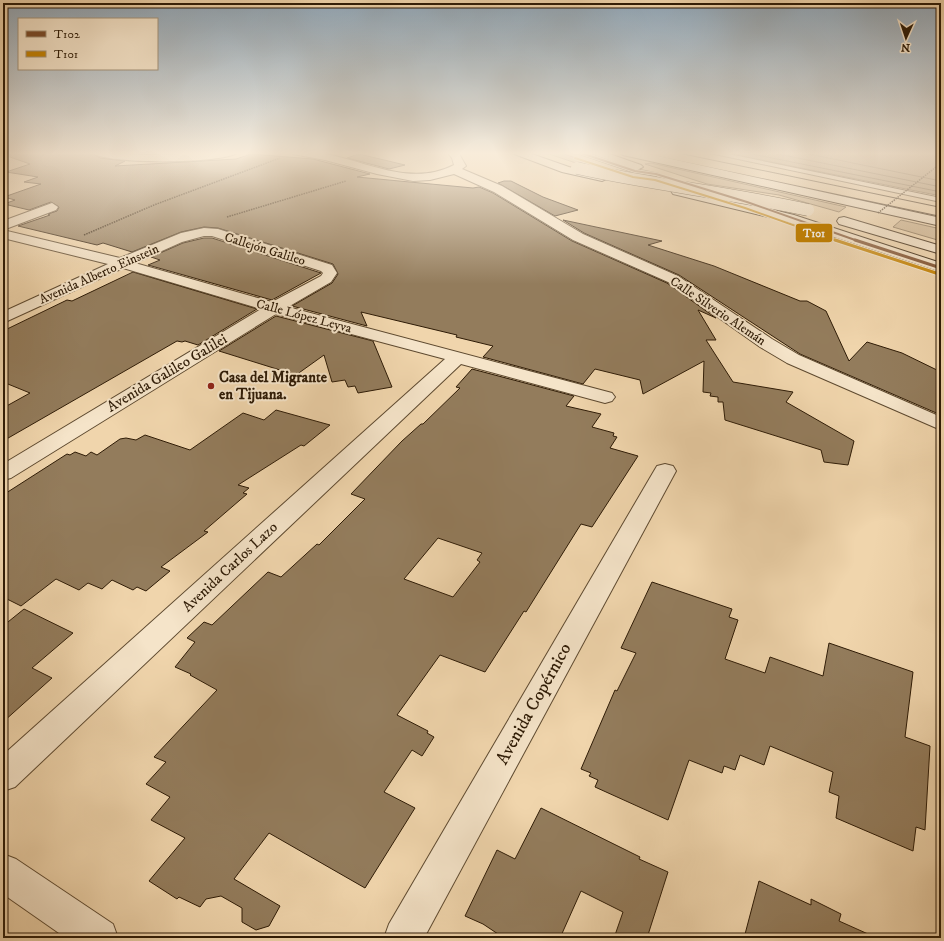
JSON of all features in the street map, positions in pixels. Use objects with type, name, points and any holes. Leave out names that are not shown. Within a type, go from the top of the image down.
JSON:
[{"type":"highway","points":[[864,196],[941,212]]},
{"type":"street","name":"Calle Silverio Alemán","points":[[510,196],[578,237],[673,279],[766,343],[793,359],[941,424]]},
{"type":"street","points":[[701,196],[789,218]]},
{"type":"street","points":[[727,196],[941,268]]},
{"type":"street","points":[[740,196],[808,210],[941,250]]},
{"type":"street","points":[[822,196],[941,222]]},
{"type":"street","points":[[3,226],[52,207]]},
{"type":"street","name":"Callejón Galileo","points":[[197,233],[213,232],[327,268],[330,273]]},
{"type":"street","name":"Avenida Alberto Einstein","points":[[3,318],[121,263],[188,235],[197,233]]},
{"type":"street","name":"Calle López Leyva","points":[[3,234],[121,263],[274,308],[605,397]]},
{"type":"street","name":"Avenida Galileo Galilei","points":[[3,473],[274,308],[326,279],[330,273]]},
{"type":"street","name":"Avenida Carlos Lazo","points":[[3,776],[458,357]]},
{"type":"street","name":"Avenida Copérnico","points":[[403,938],[665,471]]},
{"type":"street","points":[[3,872],[99,938]]},
{"type":"lane","points":[[921,196],[941,200]]},
{"type":"path","points":[[56,246],[178,196]]},
{"type":"path","points":[[197,233],[197,230],[200,227],[208,223],[298,196]]},
{"type":"path","points":[[878,213],[900,196]]},
{"type":"shaded area","points":[[782,196],[797,196],[846,207],[839,212]]},
{"type":"shaded area","points":[[901,220],[941,229],[941,241],[893,227]]},
{"type":"building","points":[[498,196],[572,241],[667,283],[716,318],[698,310],[716,340],[706,340],[733,382],[793,392],[786,402],[854,441],[848,465],[824,462],[821,450],[725,420],[723,402],[718,402],[718,397],[710,396],[711,393],[703,392],[704,361],[643,394],[640,380],[595,369],[583,384],[483,357],[493,346],[456,337],[457,335],[361,312],[367,326],[292,306],[332,283],[338,274],[333,264],[218,228],[204,227],[181,232],[132,252],[103,243],[97,245],[18,226],[50,215],[48,214],[57,211],[59,207],[51,202],[29,210],[4,204],[15,200],[4,197]]},
{"type":"building","points":[[520,196],[541,196],[578,210],[555,216]]},
{"type":"building","points":[[563,220],[662,241],[648,245],[714,266],[800,301],[807,301],[826,311],[849,361],[867,342],[902,353],[941,372],[941,415],[800,354],[679,275],[584,233]]},
{"type":"building","points":[[204,238],[212,238],[321,273],[272,300],[148,265],[160,260],[151,257],[183,243]]},
{"type":"building","points":[[133,272],[257,309],[198,345],[185,341],[177,341],[3,441],[3,408],[30,393],[3,382],[3,331],[67,300],[72,301]]},
{"type":"building","points":[[276,316],[373,341],[392,387],[358,393],[355,386],[348,387],[345,380],[332,382],[324,355],[296,375],[219,351]]},
{"type":"building","points":[[472,369],[574,396],[566,406],[601,414],[592,427],[614,433],[613,436],[617,437],[610,448],[638,456],[592,527],[581,524],[526,612],[524,611],[485,672],[440,655],[397,715],[428,731],[427,733],[434,737],[422,756],[412,750],[384,792],[415,808],[365,888],[269,833],[234,879],[280,906],[269,926],[256,930],[242,922],[242,908],[221,896],[206,899],[200,907],[179,897],[177,899],[149,881],[185,838],[151,820],[170,797],[146,784],[166,762],[154,757],[217,690],[190,675],[191,674],[175,667],[195,642],[187,638],[204,622],[212,625],[268,572],[281,577],[317,544],[319,545],[365,499],[351,494],[402,441],[421,424],[423,424],[460,388],[456,387]],"holes":[[[438,538],[482,553],[477,560],[480,562],[453,597],[404,579]]]},
{"type":"building","points":[[276,410],[330,425],[304,446],[301,445],[238,485],[249,488],[243,493],[247,494],[204,531],[208,532],[161,567],[170,571],[146,591],[137,587],[133,590],[112,580],[102,589],[88,583],[79,590],[56,579],[21,606],[3,597],[3,495],[67,454],[70,455],[75,452],[86,456],[91,452],[97,455],[120,439],[126,438],[136,440],[145,435],[190,450],[243,413],[264,420]]},
{"type":"building","points":[[652,582],[732,609],[729,617],[738,620],[725,659],[765,673],[770,657],[823,676],[829,643],[913,672],[905,737],[930,746],[925,830],[916,827],[913,851],[836,818],[839,796],[829,792],[833,772],[770,746],[764,765],[740,755],[735,770],[724,766],[722,773],[689,760],[668,820],[595,787],[598,780],[589,776],[591,773],[581,769],[615,690],[617,691],[636,653],[621,648]]},
{"type":"building","points":[[24,609],[73,633],[32,668],[52,678],[3,722],[3,626]]},
{"type":"building","points":[[541,808],[640,857],[639,859],[668,872],[647,938],[614,938],[623,912],[581,891],[560,938],[504,938],[483,924],[465,916],[497,850],[515,859]]},
{"type":"building","points":[[759,881],[811,905],[811,899],[841,914],[839,921],[877,938],[744,938]]},
{"type":"transit line","name":"T101","points":[[706,196],[939,274]]},
{"type":"transit line","name":"T102","points":[[727,196],[941,268]]},
{"type":"place","name":"Casa del Migrante en Tijuana.","points":[[211,386]]}]
